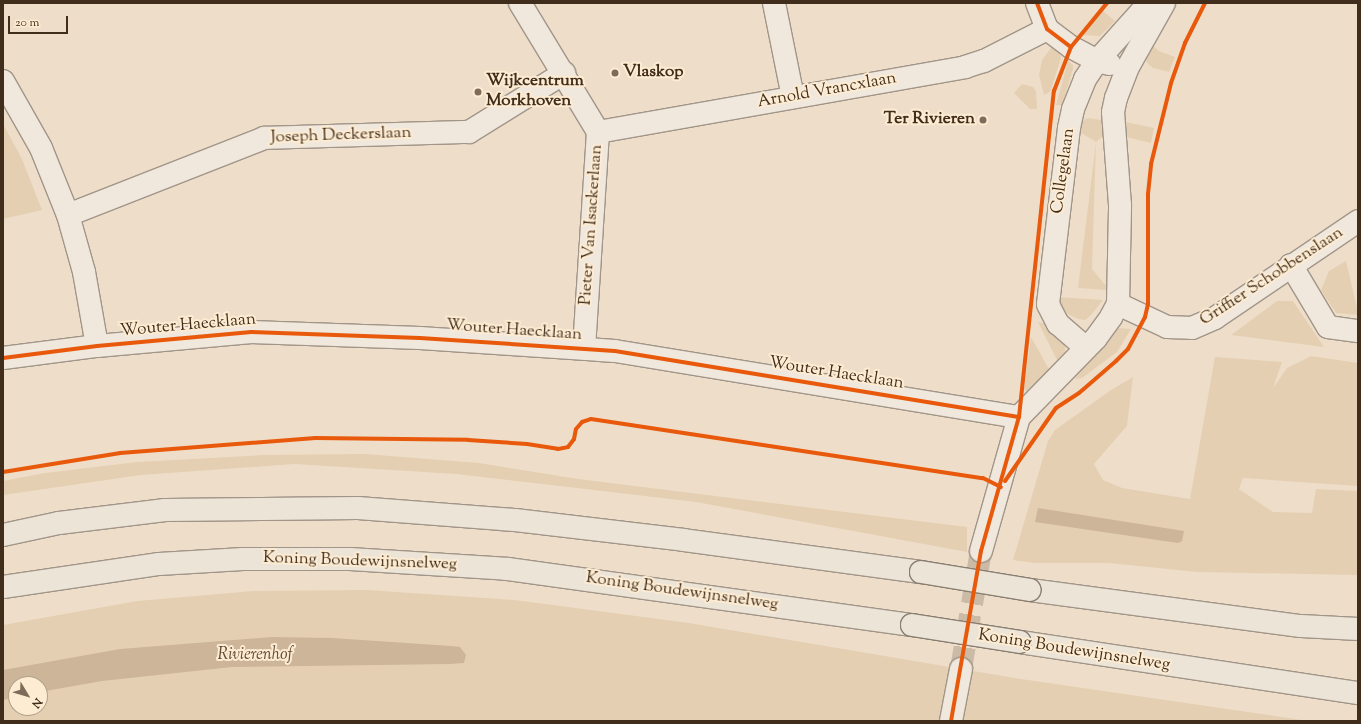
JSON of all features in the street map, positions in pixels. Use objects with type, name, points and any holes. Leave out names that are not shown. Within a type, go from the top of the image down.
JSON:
[{"type":"highway","points":[[3,535],[59,523],[165,510],[358,508],[522,521],[684,540],[921,572],[1030,590],[1301,626],[1358,629]]},
{"type":"highway","name":"Koning Boudewijnsnelweg","points":[[3,587],[159,564],[243,559],[350,559],[508,568],[678,590],[1358,693]]},
{"type":"street","name":"Pieter Van Isackerlaan","points":[[520,3],[564,73],[598,132],[584,348]]},
{"type":"street","points":[[774,3],[793,97]]},
{"type":"street","points":[[1037,3],[1047,29],[1071,47],[1097,61],[1128,67]]},
{"type":"street","name":"Collegelaan","points":[[1086,348],[1052,315],[1048,304],[1048,291],[1073,109],[1085,79],[1097,61],[1149,3]]},
{"type":"street","points":[[981,551],[1019,416],[1103,329],[1118,304],[1120,205],[1113,112],[1116,98],[1128,67],[1164,3]]},
{"type":"street","name":"Arnold Vrancxlaan","points":[[598,132],[965,67],[984,61],[1047,29]]},
{"type":"street","name":"Joseph Deckerslaan","points":[[68,215],[264,138],[470,132],[564,73]]},
{"type":"street","points":[[3,81],[41,148],[68,215],[84,272],[97,346]]},
{"type":"street","name":"Griffier Schobbenslaan","points":[[1118,304],[1167,327],[1192,328],[1215,318],[1358,221]]},
{"type":"street","points":[[1291,265],[1328,327],[1358,331]]},
{"type":"street","name":"Wouter Haecklaan","points":[[3,358],[97,346],[284,332],[584,348],[615,351],[1019,416]]},
{"type":"street","points":[[951,721],[961,669]]},
{"type":"green space","points":[[1103,11],[1115,21],[1100,36],[1083,35]]},
{"type":"green space","points":[[1149,42],[1159,51],[1175,57],[1169,72],[1153,68],[1148,64],[1145,59]]},
{"type":"green space","points":[[1058,44],[1061,58],[1050,92],[1044,95],[1039,75],[1042,60],[1053,45]]},
{"type":"green space","points":[[1068,61],[1073,65],[1073,69],[1062,105],[1056,105]]},
{"type":"green space","points":[[1022,84],[1033,87],[1036,91],[1037,109],[1030,109],[1014,93]]},
{"type":"green space","points":[[1088,118],[1101,120],[1106,124],[1110,146],[1102,137],[1096,142],[1078,131],[1082,121]]},
{"type":"green space","points":[[1121,121],[1154,128],[1151,143],[1122,136]]},
{"type":"green space","points":[[3,124],[22,159],[42,210],[3,219]]},
{"type":"green space","points":[[1096,142],[1092,269],[1107,287],[1106,290],[1078,288]]},
{"type":"green space","points":[[1346,261],[1358,315],[1336,313],[1321,290],[1329,271]]},
{"type":"green space","points":[[1058,297],[1103,300],[1085,320],[1078,319],[1065,313]]},
{"type":"green space","points":[[1277,301],[1293,301],[1324,347],[1231,335]]},
{"type":"green space","points":[[1038,322],[1047,324],[1065,344],[1065,356],[1058,362]]},
{"type":"green space","points":[[1118,328],[1131,329],[1117,352],[1082,378],[1075,379],[1109,335]]},
{"type":"green space","points":[[1031,337],[1050,371],[1028,393],[1024,389]]},
{"type":"green space","points":[[1311,356],[1358,363],[1358,486],[1243,478],[1239,489],[1273,512],[1312,513],[1316,489],[1358,491],[1358,575],[1197,572],[1109,563],[1034,563],[1013,560],[1048,441],[1055,430],[1111,390],[1133,377],[1127,426],[1094,464],[1103,480],[1122,488],[1190,499],[1215,357],[1282,362],[1273,388],[1287,368]]},
{"type":"green space","points":[[365,454],[479,463],[578,479],[967,527],[967,552],[696,502],[456,474],[294,464],[141,475],[3,495],[3,481],[45,473],[137,462],[263,455]]},
{"type":"green space","name":"Rivierenhof","points":[[368,590],[515,600],[689,623],[1015,678],[1309,721],[3,721],[3,625],[137,601],[253,591]]},
{"type":"shaded area","points":[[1038,508],[1184,531],[1182,541],[1178,543],[1035,522]]},
{"type":"shaded area","points":[[272,637],[332,638],[460,647],[466,655],[464,663],[450,664],[232,667],[102,681],[48,691],[48,676],[8,676],[8,699],[3,700],[3,670],[120,649]]},
{"type":"tunnel","points":[[961,669],[981,551]]},
{"type":"cycle path","points":[[1037,3],[1047,29],[1071,47]]},
{"type":"cycle path","points":[[951,721],[981,551],[1019,417],[1054,91],[1071,47],[1107,3]]},
{"type":"cycle path","points":[[1005,481],[1056,408],[1079,393],[1128,349],[1145,317],[1148,304],[1148,194],[1151,164],[1171,83],[1185,43],[1205,3]]},
{"type":"cycle path","points":[[3,358],[97,346],[251,332],[420,338],[615,351],[1019,417]]},
{"type":"cycle path","points":[[3,472],[120,453],[315,438],[468,440],[527,444],[558,449],[568,447],[574,439],[576,429],[582,422],[591,419],[983,478],[1001,487]]},
{"type":"place","name":"Vlaskop","points":[[615,73]]},
{"type":"place","name":"Wijkcentrum Morkhoven","points":[[478,92]]},
{"type":"place","name":"Ter Rivieren","points":[[983,120]]}]
